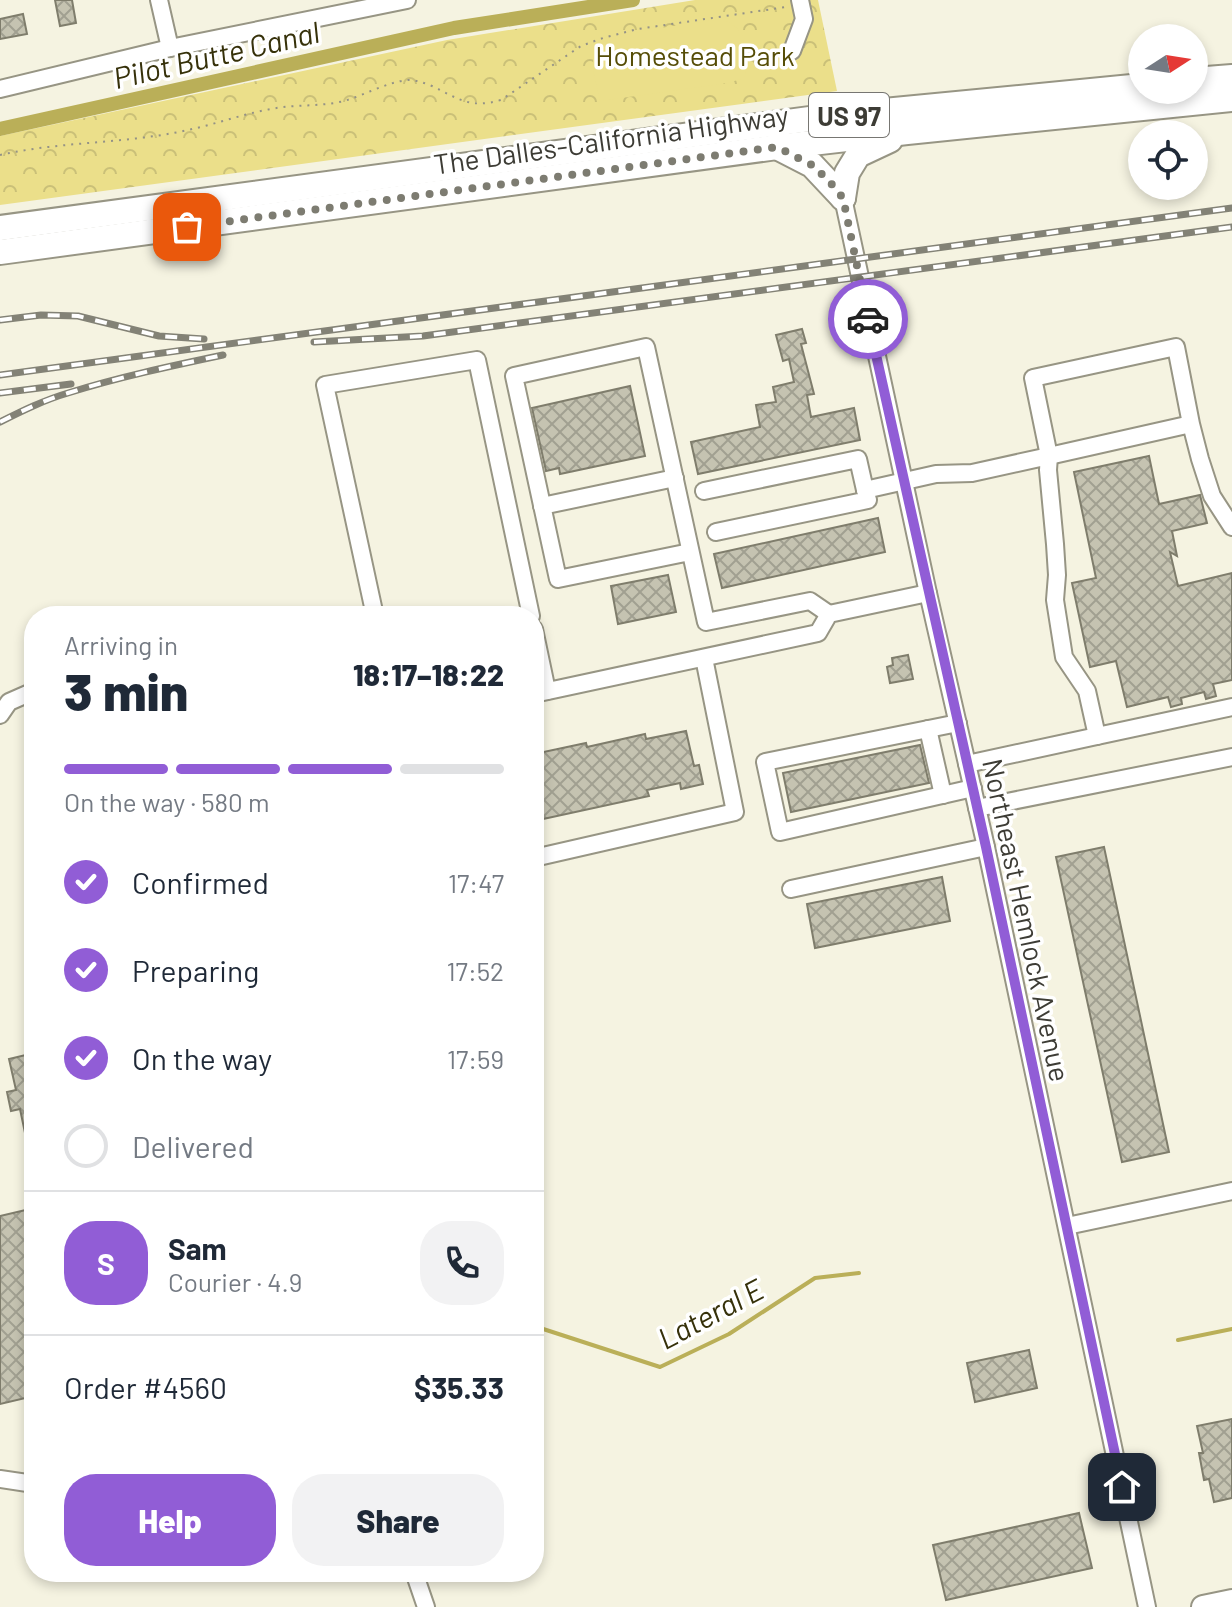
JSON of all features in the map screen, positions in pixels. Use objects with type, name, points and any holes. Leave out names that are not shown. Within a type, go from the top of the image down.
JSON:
[{"type":"highway","points":[[1208,79],[1232,77]]},
{"type":"highway","name":"The Dalles-California Highway","points":[[0,228],[832,116],[1128,87]]},
{"type":"highway","name":"The Dalles-California Highway","points":[[0,252],[777,147],[1232,99]]},
{"type":"highway","points":[[843,198],[847,173],[858,155],[907,132]]},
{"type":"highway","points":[[777,147],[812,165],[843,198]]},
{"type":"main road","points":[[1203,1607],[1232,1601]]},
{"type":"street","points":[[159,0],[170,48]]},
{"type":"street","points":[[0,89],[170,48],[400,1]]},
{"type":"street","points":[[792,51],[804,19],[800,1]]},
{"type":"street","name":"Northeast Hemlock Avenue","points":[[843,198],[986,847],[1147,1607]]},
{"type":"street","points":[[690,552],[558,579],[514,376],[646,347],[706,622],[810,601],[829,614],[928,593]]},
{"type":"street","points":[[1097,736],[1087,691],[1064,657],[1055,600],[1057,575],[1049,456],[1033,378],[1176,347],[1200,459],[1212,496],[1232,527]]},
{"type":"street","points":[[373,606],[325,385],[477,360],[529,606]]},
{"type":"street","points":[[865,490],[936,474],[972,473],[1191,424]]},
{"type":"street","points":[[704,491],[858,459],[868,500],[716,532]]},
{"type":"street","points":[[542,506],[675,478]]},
{"type":"street","points":[[544,692],[818,633],[829,614]]},
{"type":"street","points":[[544,856],[735,812],[704,658]]},
{"type":"street","points":[[0,715],[9,702],[24,695]]},
{"type":"street","points":[[967,764],[1232,707]]},
{"type":"street","points":[[958,723],[765,762],[780,832],[973,788]]},
{"type":"street","points":[[928,729],[943,795]]},
{"type":"street","points":[[977,808],[1232,757]]},
{"type":"street","points":[[791,889],[986,847]]},
{"type":"street","points":[[1067,1226],[1232,1191]]},
{"type":"street","points":[[0,1479],[24,1483]]},
{"type":"street","points":[[417,1582],[426,1607]]},
{"type":"path","points":[[0,155],[188,131],[274,108],[322,106],[408,80],[420,81],[457,100],[486,104],[501,100],[581,46],[603,38],[638,29],[788,7],[800,1]]},
{"type":"green space","name":"Homestead Park","points":[[695,0],[818,0],[837,91],[0,205],[0,136],[447,40]]},
{"type":"green space","points":[[721,19],[738,29],[746,42],[748,59],[744,78],[728,83],[600,101],[592,47],[639,32]]},
{"type":"building","points":[[55,0],[72,0],[76,23],[60,26]]},
{"type":"building","points":[[23,14],[27,34],[0,39],[0,19]]},
{"type":"building","points":[[802,329],[806,343],[801,344],[814,394],[807,395],[811,417],[854,408],[860,440],[698,474],[691,442],[760,427],[756,405],[776,402],[773,387],[794,382],[789,359],[783,361],[776,335]]},
{"type":"building","points":[[630,386],[645,456],[560,474],[559,468],[546,471],[532,408]]},
{"type":"building","points":[[1149,456],[1159,504],[1200,495],[1207,523],[1172,531],[1177,556],[1170,552],[1178,586],[1232,573],[1232,680],[1213,684],[1216,696],[1206,699],[1204,692],[1181,698],[1182,704],[1171,707],[1168,697],[1127,707],[1116,661],[1090,667],[1072,583],[1096,578],[1074,472]]},
{"type":"building","points":[[878,518],[885,552],[722,588],[714,554]]},
{"type":"building","points":[[668,575],[676,612],[618,624],[611,586]]},
{"type":"building","points":[[908,655],[913,679],[890,683],[887,667],[893,665],[892,658]]},
{"type":"building","points":[[686,731],[694,766],[699,765],[703,784],[681,789],[680,783],[647,790],[649,796],[544,819],[544,752],[586,743],[587,747],[645,734],[646,739]]},
{"type":"building","points":[[920,745],[929,783],[791,812],[783,773]]},
{"type":"building","points":[[1104,847],[1169,1152],[1122,1162],[1056,857]]},
{"type":"building","points":[[942,877],[950,921],[815,948],[807,904]]},
{"type":"building","points":[[24,1055],[24,1128],[20,1109],[11,1111],[7,1092],[16,1090],[9,1059]]},
{"type":"building","points":[[24,1210],[24,1398],[0,1404],[0,1216]]},
{"type":"building","points":[[1029,1350],[1037,1388],[975,1402],[967,1363]]},
{"type":"building","points":[[1232,1419],[1232,1498],[1214,1502],[1209,1479],[1204,1480],[1199,1453],[1203,1453],[1197,1426]]},
{"type":"building","points":[[1079,1513],[1092,1568],[946,1600],[933,1545]]},
{"type":"waterway","name":"Pilot Butte Canal","points":[[0,129],[454,28],[633,0]]},
{"type":"waterway","name":"Lateral E","points":[[544,1329],[660,1367],[729,1334],[815,1278],[859,1273]]},
{"type":"waterway","name":"Lateral E","points":[[1178,1340],[1232,1329]]},
{"type":"railway","points":[[0,375],[1232,208]]},
{"type":"railway","points":[[314,342],[423,336],[1232,227]]},
{"type":"railway","points":[[0,320],[41,315],[78,316],[159,336],[204,339]]},
{"type":"railway","points":[[0,422],[42,402],[87,387],[223,355]]},
{"type":"railway","points":[[0,393],[71,384]]},
{"type":"way so far","points":[[187,227],[777,147],[812,165],[843,198],[868,319]]},
{"type":"route","points":[[868,319],[986,847],[1122,1487]]}]
